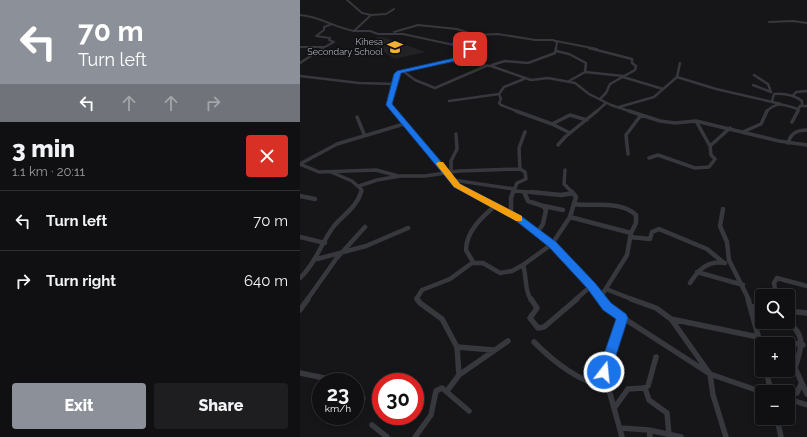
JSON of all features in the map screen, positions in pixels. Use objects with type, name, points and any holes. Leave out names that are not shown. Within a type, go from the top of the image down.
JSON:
[{"type":"street","points":[[347,0],[362,13],[371,15],[387,14],[394,9]]},
{"type":"street","points":[[300,15],[312,16],[354,31],[372,31],[378,34],[392,33],[414,36],[451,44],[462,44],[468,48]]},
{"type":"street","points":[[354,31],[371,15]]},
{"type":"street","points":[[769,22],[794,21],[807,23]]},
{"type":"street","points":[[300,63],[311,54],[334,42],[330,40],[330,38],[316,35],[321,33],[324,27],[332,24]]},
{"type":"street","points":[[392,33],[417,25],[443,27],[476,35],[498,34],[535,40],[556,41],[598,49],[610,54],[631,59],[636,68],[610,84],[606,93],[600,99]]},
{"type":"street","points":[[451,44],[476,35]]},
{"type":"street","points":[[476,35],[475,40],[472,42],[474,44],[458,59],[403,70],[397,74],[389,105],[404,124],[449,172],[452,180],[457,186],[511,214],[552,244],[591,286],[607,307],[710,374],[755,390]]},
{"type":"street","points":[[556,41],[556,51]]},
{"type":"street","points":[[300,47],[324,47]]},
{"type":"street","points":[[403,70],[415,80],[435,88],[490,65],[505,61],[528,63],[556,51],[568,53],[581,58],[586,64],[585,72]]},
{"type":"street","points":[[454,60],[472,64],[490,65],[525,79],[535,80],[548,78],[569,81],[575,83],[589,94],[606,103],[665,122],[696,121],[744,131],[788,143],[807,145]]},
{"type":"street","points":[[616,107],[654,97],[677,77],[680,63]]},
{"type":"street","points":[[569,81],[585,72],[624,76],[663,88]]},
{"type":"street","points":[[754,75],[767,83],[771,92]]},
{"type":"street","points":[[300,76],[359,83],[394,84]]},
{"type":"street","points":[[677,77],[716,89],[772,101],[798,109]]},
{"type":"street","points":[[449,101],[499,94],[504,87],[525,79]]},
{"type":"street","points":[[753,85],[775,94],[793,96],[801,100],[807,100]]},
{"type":"street","points":[[793,96],[796,92],[807,91]]},
{"type":"street","points":[[499,94],[501,99],[499,103],[501,106],[552,124],[570,133]]},
{"type":"street","points":[[772,101],[775,94]]},
{"type":"street","points":[[801,100],[802,105]]},
{"type":"street","points":[[558,145],[606,103]]},
{"type":"street","points":[[744,131],[761,124],[771,106],[781,104]]},
{"type":"street","points":[[802,105],[807,106]]},
{"type":"street","points":[[792,122],[798,109],[802,105]]},
{"type":"street","points":[[552,124],[570,115],[587,120]]},
{"type":"street","points":[[628,154],[626,135],[642,115]]},
{"type":"street","points":[[357,117],[364,134]]},
{"type":"street","points":[[649,158],[658,155],[695,168],[706,168],[715,159],[711,154],[710,146],[696,121]]},
{"type":"street","points":[[300,163],[325,149],[364,134],[404,124]]},
{"type":"street","points":[[710,146],[730,128]]},
{"type":"street","points":[[788,143],[793,133],[800,130],[807,130]]},
{"type":"street","points":[[520,169],[519,148],[525,132]]},
{"type":"street","points":[[449,172],[451,161],[458,145],[456,134]]},
{"type":"street","points":[[300,163],[316,172],[376,170],[400,176]]},
{"type":"street","points":[[359,186],[377,180],[400,176],[426,176],[449,172],[520,169],[525,172],[526,179],[518,182],[514,190],[510,201],[511,214]]},
{"type":"street","points":[[459,375],[457,347],[442,319],[420,303],[417,298],[419,293],[422,289],[450,280],[473,262],[481,262],[502,274],[512,272],[552,244],[570,217],[576,197],[563,181],[564,170]]},
{"type":"street","points":[[300,278],[317,259],[333,227],[359,200],[362,190],[349,178],[331,172]]},
{"type":"street","points":[[452,180],[524,192],[561,195],[573,192]]},
{"type":"street","points":[[524,192],[529,202],[563,210]]},
{"type":"street","points":[[300,196],[315,199]]},
{"type":"street","points":[[574,204],[608,206],[632,210],[637,218],[630,235],[628,255],[600,298]]},
{"type":"street","points":[[473,262],[466,249],[466,242],[480,220],[496,205]]},
{"type":"street","points":[[537,233],[543,224],[546,213],[543,206]]},
{"type":"street","points":[[671,319],[758,337],[751,306],[743,285],[731,266],[727,242],[720,226],[723,209]]},
{"type":"street","points":[[570,217],[630,235],[650,239],[652,232],[659,229],[707,249],[724,263],[731,266]]},
{"type":"street","points":[[300,310],[344,251],[365,227]]},
{"type":"street","points":[[317,259],[366,246],[408,228]]},
{"type":"street","points":[[300,238],[325,243]]},
{"type":"street","points":[[690,283],[702,266],[709,263],[724,263]]},
{"type":"street","points":[[523,265],[526,274],[526,292],[537,308],[530,320],[538,328],[544,327],[552,321],[591,286]]},
{"type":"street","points":[[697,272],[743,285]]},
{"type":"street","points":[[775,289],[774,283],[777,278],[807,286]]},
{"type":"street","points":[[606,289],[656,308],[671,319],[710,374],[713,395],[726,437]]},
{"type":"street","points":[[751,306],[755,308]]},
{"type":"street","points":[[795,312],[807,313]]},
{"type":"street","points":[[622,318],[604,372],[621,428],[622,437]]},
{"type":"street","points":[[795,328],[799,332],[803,345],[802,352],[795,366],[796,373],[807,394]]},
{"type":"street","points":[[447,391],[459,375],[508,341]]},
{"type":"street","points":[[534,342],[558,364],[595,385],[608,388]]},
{"type":"street","points":[[795,344],[803,345]]},
{"type":"street","points":[[457,347],[474,350],[494,350]]},
{"type":"street","points":[[656,357],[651,377],[645,388],[649,400],[665,408],[667,412],[669,435]]},
{"type":"street","points":[[300,373],[312,376]]},
{"type":"street","points":[[795,393],[797,393],[801,384]]},
{"type":"street","points":[[415,437],[431,414],[436,391],[442,388],[469,411]]},
{"type":"street","points":[[615,407],[628,389],[645,388]]},
{"type":"street","points":[[795,401],[807,405]]},
{"type":"street","points":[[372,425],[387,437]]},
{"type":"street","points":[[779,425],[782,437]]},
{"type":"street","points":[[621,428],[650,434],[681,437]]},
{"type":"shaded area","name":"Kihesa Secondary School","points":[[377,37],[383,37],[426,52],[394,59],[373,44]]},
{"type":"slow traffic","points":[[440,164],[448,172],[457,186],[488,200],[519,219]]},
{"type":"place","name":"Kihesa Secondary School","points":[[395,47]]},
{"type":"route","points":[[470,49],[458,59],[428,64],[399,72],[397,74],[389,105],[404,124],[448,172],[457,186],[488,200],[518,218],[552,244],[576,268],[607,307],[622,318],[617,328],[604,372]]}]
